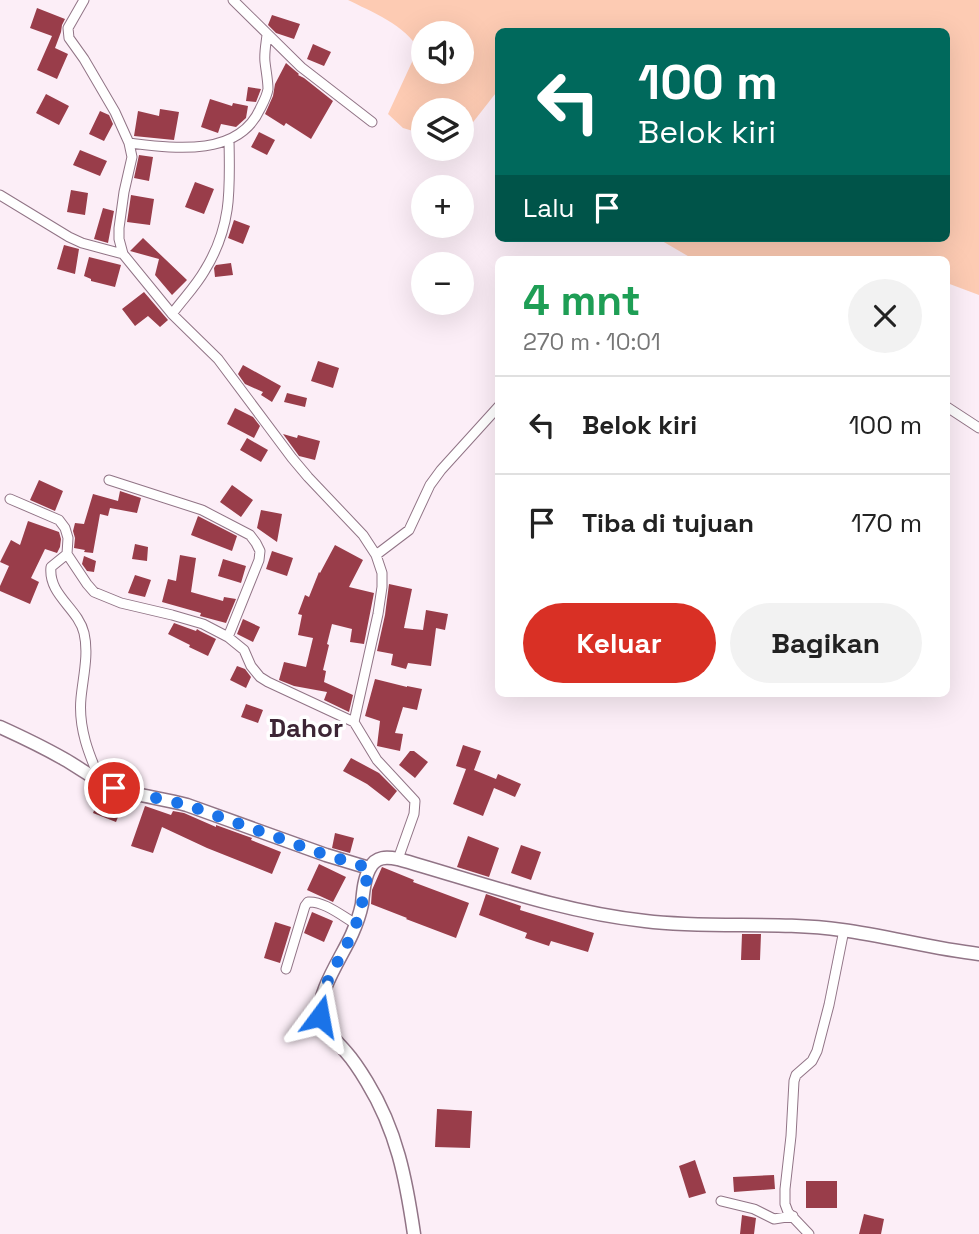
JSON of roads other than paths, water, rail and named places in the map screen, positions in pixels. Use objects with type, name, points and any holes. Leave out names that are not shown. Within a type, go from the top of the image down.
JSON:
[{"type":"street","points":[[84,0],[68,28],[69,37],[109,102],[129,143],[132,158],[119,228],[123,254],[172,314],[218,359],[292,458],[363,535],[376,555],[382,573],[382,587],[354,722]]},
{"type":"street","points":[[233,0],[301,67],[372,122]]},
{"type":"street","points":[[129,143],[202,147],[229,140],[244,132],[254,122],[268,91],[265,58],[267,35]]},
{"type":"street","points":[[172,314],[205,271],[222,236],[229,207],[229,140]]},
{"type":"street","points":[[0,195],[69,237],[123,254]]},
{"type":"street","points":[[950,409],[979,428]]},
{"type":"street","points":[[376,555],[409,530],[430,485],[495,410]]},
{"type":"street","points":[[109,480],[202,510],[250,535],[256,542],[260,551],[259,560],[228,637]]},
{"type":"street","points":[[10,499],[59,520],[68,538],[67,554],[94,592],[121,603],[203,624],[228,637],[244,650],[251,666],[260,677],[354,722],[377,760],[415,801],[414,814],[398,859]]},
{"type":"street","points":[[67,554],[51,568],[50,575],[59,595],[79,619],[84,631],[86,655],[81,718],[88,755],[101,782]]},
{"type":"street","points":[[0,727],[65,760],[101,782],[132,793],[187,805],[369,868]]},
{"type":"street","points":[[414,1234],[402,1165],[387,1122],[363,1076],[326,1028],[320,1016],[326,986],[356,924],[369,868],[380,858],[398,859],[555,905],[646,922],[844,930],[979,954]]},
{"type":"street","points":[[286,968],[307,902],[319,903],[356,924]]},
{"type":"street","points":[[809,1234],[788,1212],[785,1204],[794,1082],[796,1075],[817,1051],[844,930]]},
{"type":"street","points":[[721,1201],[761,1212],[774,1219],[793,1216]]},
{"type":"district","name":"Dahor","points":[[306,728]]}]
